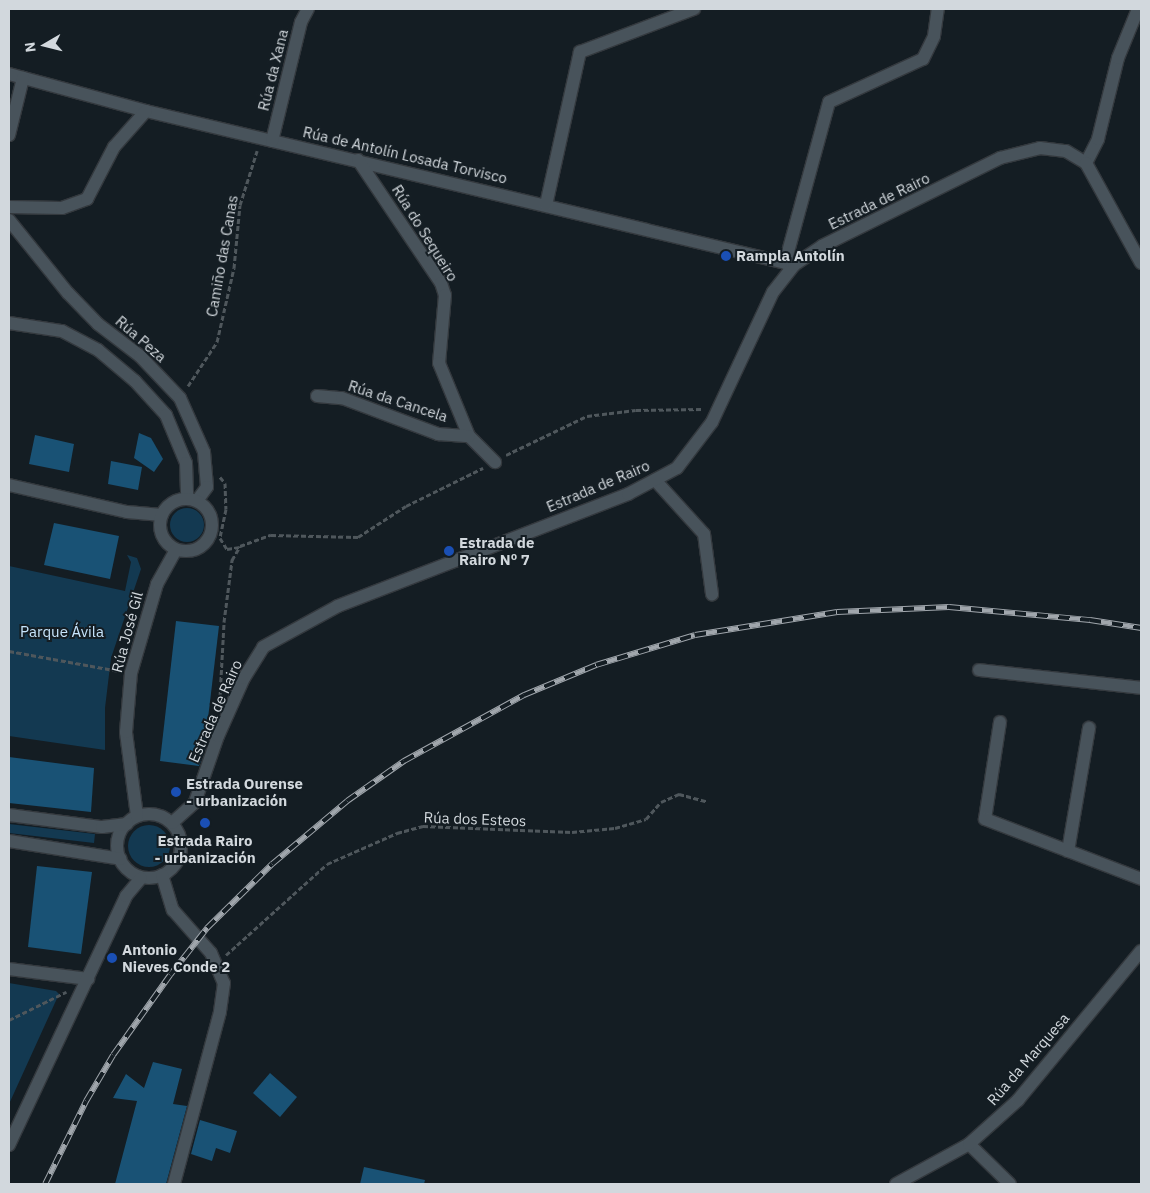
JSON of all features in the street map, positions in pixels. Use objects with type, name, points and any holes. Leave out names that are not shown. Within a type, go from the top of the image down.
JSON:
[{"type":"street","name":"Rúa da Xana","points":[[267,140],[302,22],[308,9]]},
{"type":"street","points":[[546,205],[580,52],[694,9]]},
{"type":"street","points":[[790,264],[830,102],[923,59],[934,36],[938,9]]},
{"type":"street","points":[[1138,9],[1118,58],[1098,139],[1086,163],[1141,263]]},
{"type":"street","name":"Rúa de Antolín Losada Torvisco","points":[[9,74],[146,111],[790,264]]},
{"type":"street","points":[[9,135],[23,78]]},
{"type":"street","points":[[9,207],[62,208],[87,198],[114,147],[146,111]]},
{"type":"street","name":"Estrada de Rairo","points":[[172,822],[195,802],[218,736],[244,678],[263,646],[338,606],[619,497],[678,468],[718,409],[773,292],[790,264],[822,246],[1000,158],[1040,148],[1066,151],[1086,163]]},
{"type":"street","name":"Rúa do Sequeiro","points":[[358,160],[441,284],[445,295],[439,363],[469,436],[495,462]]},
{"type":"street","name":"Rúa Peza","points":[[9,220],[98,324],[140,356],[180,398],[205,459],[207,486],[192,500]]},
{"type":"street","points":[[9,323],[62,331],[98,350],[135,382],[166,415],[186,463],[192,500],[211,515],[211,536],[196,550],[176,550],[162,535],[162,514],[172,503],[192,500]]},
{"type":"street","name":"Rúa da Cancela","points":[[317,396],[342,398],[438,434],[469,436]]},
{"type":"street","points":[[655,480],[704,534],[712,594]]},
{"type":"street","points":[[9,485],[127,512],[162,514]]},
{"type":"street","name":"Rúa José Gil","points":[[132,820],[126,732],[132,673],[156,584],[176,550]]},
{"type":"street","points":[[979,670],[1141,688]]},
{"type":"street","points":[[1000,722],[985,819],[1141,879]]},
{"type":"street","points":[[1068,851],[1089,728]]},
{"type":"street","points":[[9,815],[102,827],[132,820],[161,816],[172,822],[181,844],[179,857],[162,875],[141,878],[127,869],[121,859],[119,840],[132,820]]},
{"type":"street","points":[[9,842],[121,859]]},
{"type":"street","points":[[162,875],[173,910],[212,953],[224,983],[220,1012],[174,1184]]},
{"type":"street","points":[[9,1145],[126,896],[141,878]]},
{"type":"street","name":"Rúa da Marquesa","points":[[896,1184],[970,1144],[1018,1100],[1141,951]]},
{"type":"street","points":[[9,969],[88,979]]},
{"type":"street","points":[[970,1144],[1010,1184]]},
{"type":"path","name":"Camiño das Canas","points":[[180,398],[217,342],[234,268],[240,205],[267,140]]},
{"type":"path","points":[[205,459],[225,483],[226,509],[220,538],[227,549],[271,535],[358,537],[406,506],[587,416],[636,410],[718,409]]},
{"type":"path","points":[[220,707],[224,622],[232,560],[240,546]]},
{"type":"path","points":[[9,651],[132,673]]},
{"type":"path","name":"Rúa dos Esteos","points":[[216,964],[328,864],[397,833],[423,826],[572,832],[615,828],[646,819],[660,802],[680,794],[706,800]]},
{"type":"path","points":[[9,1020],[88,979]]},
{"type":"green space","points":[[187,508],[194,509],[199,513],[203,518],[203,532],[199,537],[194,541],[187,542],[180,541],[175,537],[171,532],[170,525],[171,518],[175,513],[180,509]]},
{"type":"green space","name":"Parque Ávila","points":[[127,555],[137,558],[141,569],[111,658],[105,708],[105,750],[9,736],[9,566],[125,591],[131,562]]},
{"type":"green space","points":[[9,824],[95,834],[94,843],[9,833]]},
{"type":"green space","points":[[153,825],[161,828],[167,834],[170,846],[167,858],[161,864],[145,867],[137,864],[131,858],[128,842],[131,834],[137,828]]},
{"type":"green space","points":[[9,983],[56,991],[59,994],[9,1104]]},
{"type":"building","points":[[139,433],[151,438],[163,459],[154,472],[134,458]]},
{"type":"building","points":[[35,435],[74,444],[69,472],[29,464]]},
{"type":"building","points":[[111,461],[142,467],[138,490],[108,484]]},
{"type":"building","points":[[54,523],[119,536],[110,579],[44,565]]},
{"type":"building","points":[[176,621],[219,626],[204,752],[199,766],[160,761]]},
{"type":"building","points":[[9,757],[94,768],[91,812],[9,803]]},
{"type":"building","points":[[37,866],[92,872],[81,954],[28,947]]},
{"type":"building","points":[[153,1062],[182,1069],[173,1104],[187,1106],[166,1184],[115,1184],[137,1101],[113,1098],[126,1074],[144,1088]]},
{"type":"building","points":[[270,1073],[297,1097],[280,1117],[253,1093]]},
{"type":"building","points":[[200,1120],[237,1131],[230,1153],[216,1148],[212,1161],[191,1154]]},
{"type":"building","points":[[364,1167],[425,1180],[424,1184],[360,1184]]},
{"type":"railway","points":[[45,1184],[86,1101],[113,1055],[170,975],[207,928],[272,864],[347,801],[404,761],[524,695],[596,665],[695,635],[837,612],[949,607],[1090,620],[1141,628]]},
{"type":"place","name":"Rampla Antolín","points":[[726,256]]},
{"type":"place","name":"Estrada de Rairo Nº 7","points":[[449,551]]},
{"type":"place","name":"Estrada Ourense - urbanización","points":[[176,792]]},
{"type":"place","name":"Estrada Rairo - urbanización","points":[[205,823]]},
{"type":"place","name":"Antonio Nieves Conde 2","points":[[112,958]]}]
